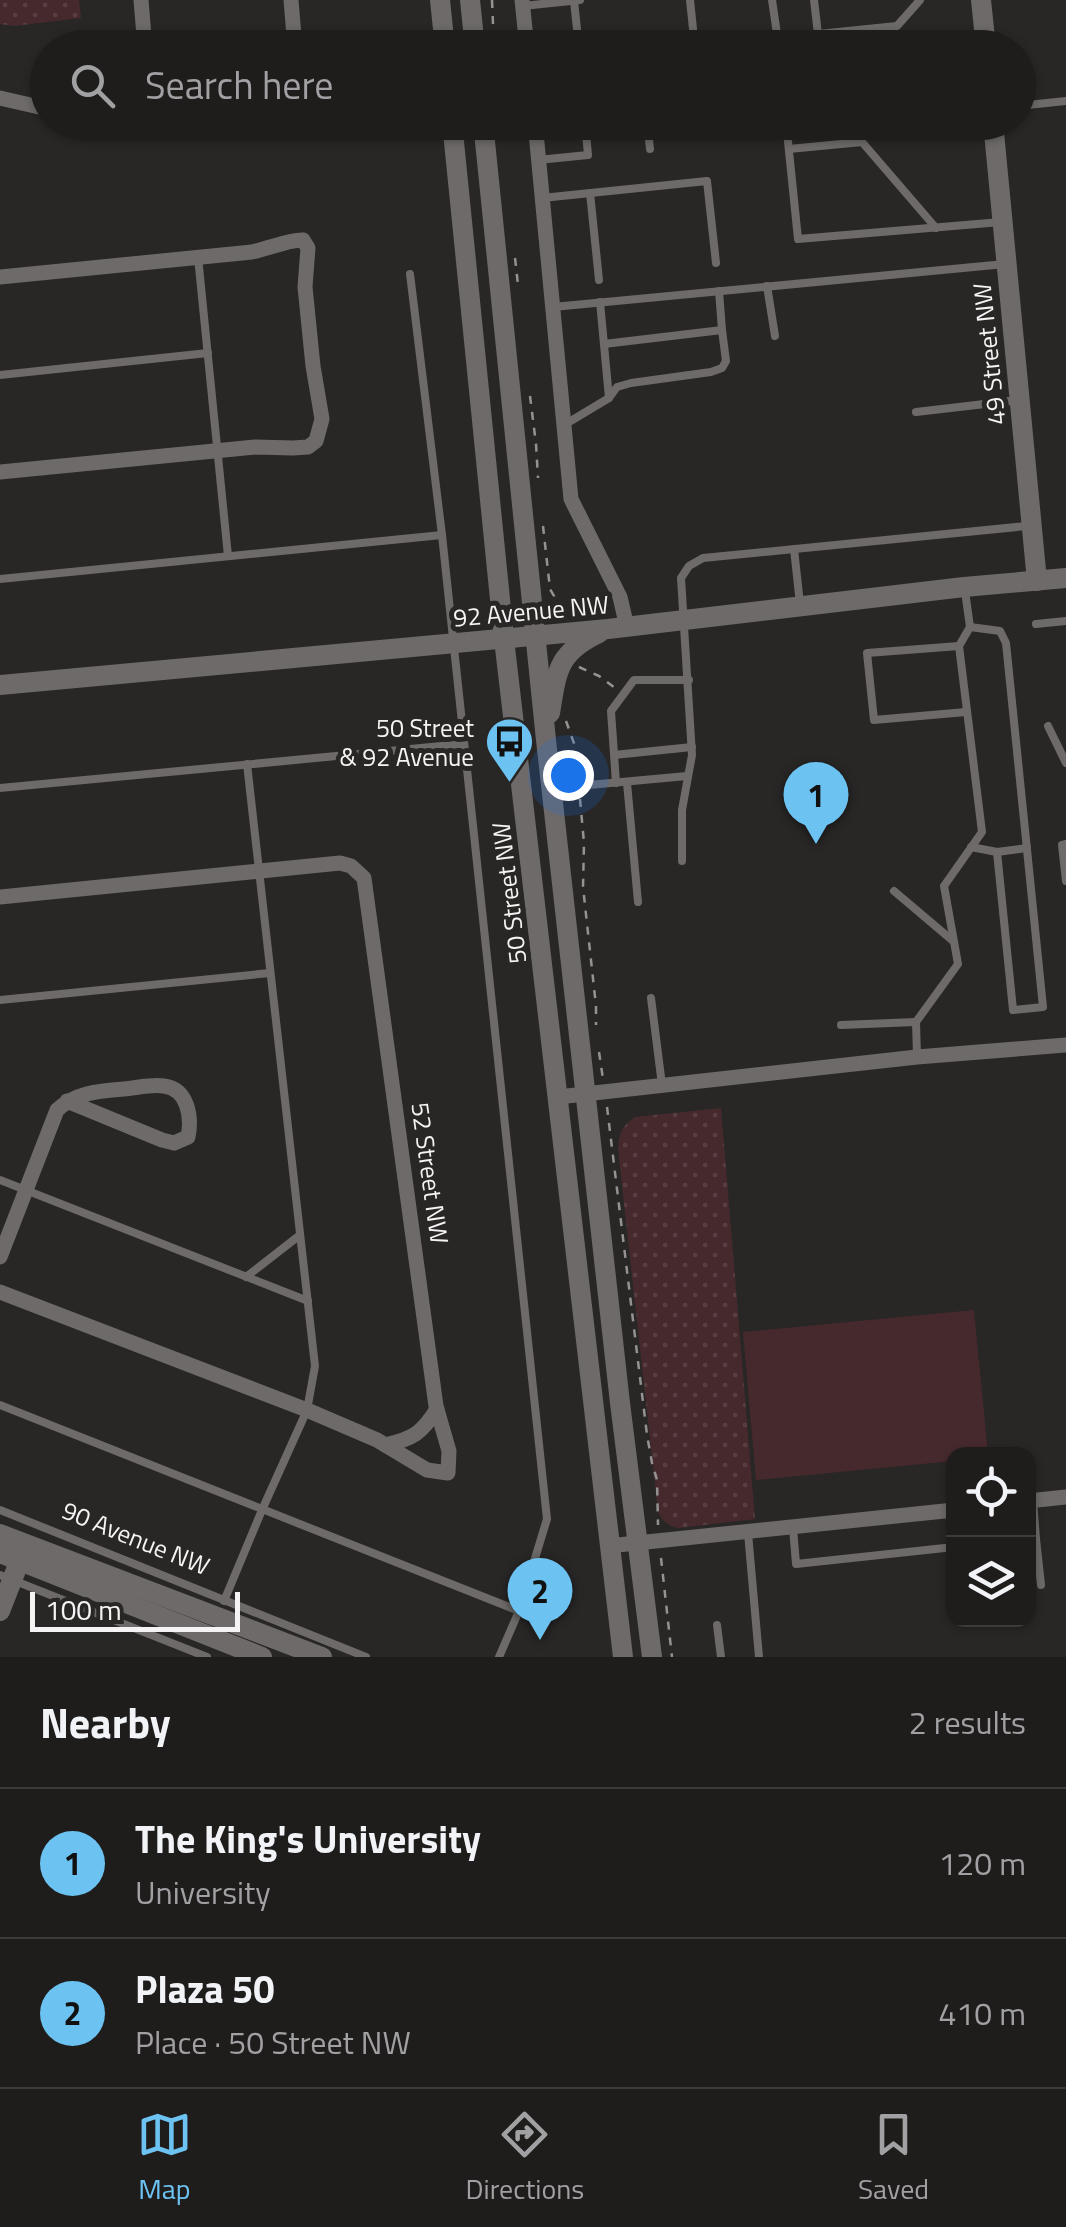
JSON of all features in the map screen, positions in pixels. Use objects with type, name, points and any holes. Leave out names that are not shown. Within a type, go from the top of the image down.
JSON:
[{"type":"main road","points":[[440,0],[442,30]]},
{"type":"main road","points":[[470,0],[473,30]]},
{"type":"main road","points":[[981,0],[984,30]]},
{"type":"main road","name":"50 Street NW","points":[[454,140],[504,639],[623,1657]]},
{"type":"main road","points":[[485,140],[551,789],[596,1094],[620,1404],[649,1542],[652,1657]]},
{"type":"main road","name":"49 Street NW","points":[[995,140],[1037,581]]},
{"type":"main road","name":"92 Avenue NW","points":[[0,685],[684,622],[1066,578]]},
{"type":"main road","points":[[546,740],[563,660],[583,641],[617,628]]},
{"type":"main road","name":"90 Avenue NW","points":[[0,1534],[12,1562],[262,1657]]},
{"type":"main road","points":[[0,1610],[12,1562]]},
{"type":"main road","name":"90 Avenue NW","points":[[12,1562],[322,1657]]},
{"type":"street","points":[[140,0],[144,30]]},
{"type":"street","points":[[291,0],[294,30]]},
{"type":"street","points":[[522,3],[525,30]]},
{"type":"street","points":[[0,98],[30,106]]},
{"type":"street","points":[[536,140],[571,500],[620,596],[617,628]]},
{"type":"street","points":[[0,277],[264,250],[300,239],[306,243],[304,287],[322,420],[316,441],[308,447],[218,450],[0,472]]},
{"type":"street","name":"52 Street NW","points":[[259,872],[340,863],[352,866],[364,878],[437,1409],[449,1451],[448,1474],[427,1470],[385,1445]]},
{"type":"street","points":[[0,896],[259,872]]},
{"type":"street","points":[[558,1097],[917,1057],[1066,1045]]},
{"type":"street","points":[[0,1257],[57,1110],[67,1101],[97,1091],[166,1086],[182,1094],[188,1107],[188,1136],[174,1142],[162,1140],[67,1101]]},
{"type":"street","points":[[0,1292],[308,1410],[385,1445],[407,1440],[426,1428],[437,1409]]},
{"type":"street","points":[[1036,1500],[1066,1497]]},
{"type":"street","points":[[608,1546],[946,1511]]},
{"type":"lane","points":[[522,3],[577,0],[579,30]]},
{"type":"lane","points":[[690,0],[694,30]]},
{"type":"lane","points":[[772,0],[776,30]]},
{"type":"lane","points":[[814,0],[818,30]]},
{"type":"lane","points":[[858,30],[897,26],[920,0]]},
{"type":"lane","points":[[1036,104],[1066,101]]},
{"type":"lane","points":[[538,160],[588,155],[587,140]]},
{"type":"lane","points":[[649,140],[650,149]]},
{"type":"lane","points":[[787,140],[798,239],[1002,222]]},
{"type":"lane","points":[[788,149],[862,142],[936,228]]},
{"type":"lane","points":[[542,198],[706,181],[716,264]]},
{"type":"lane","points":[[590,193],[599,280]]},
{"type":"lane","points":[[198,257],[228,556]]},
{"type":"lane","points":[[553,306],[1005,264]]},
{"type":"lane","points":[[410,274],[442,535],[547,1518],[500,1657]]},
{"type":"lane","points":[[767,286],[774,336]]},
{"type":"lane","points":[[564,425],[631,383],[722,368],[726,361],[718,291]]},
{"type":"lane","points":[[600,302],[609,398]]},
{"type":"lane","points":[[604,344],[722,330]]},
{"type":"lane","points":[[0,375],[208,353]]},
{"type":"lane","points":[[916,412],[1019,400]]},
{"type":"lane","points":[[682,861],[682,810],[692,748],[681,578],[689,566],[703,558],[1032,525]]},
{"type":"lane","points":[[0,578],[442,535]]},
{"type":"lane","points":[[794,549],[800,607]]},
{"type":"lane","points":[[917,1057],[916,1022],[958,964],[944,886],[982,832],[959,646],[970,627],[964,587]]},
{"type":"lane","points":[[1036,624],[1066,621]]},
{"type":"lane","points":[[970,627],[1000,631],[1006,643],[1044,1007],[1013,1010],[997,852]]},
{"type":"lane","points":[[959,646],[867,653],[874,720],[966,712]]},
{"type":"lane","points":[[616,783],[611,711],[622,694],[634,680],[689,680]]},
{"type":"lane","points":[[1048,726],[1066,763]]},
{"type":"lane","points":[[0,788],[462,744]]},
{"type":"lane","points":[[614,755],[692,748]]},
{"type":"lane","points":[[224,1601],[308,1410],[315,1366],[247,764]]},
{"type":"lane","points":[[551,789],[687,776]]},
{"type":"lane","points":[[627,783],[638,902]]},
{"type":"lane","points":[[1066,844],[1062,845],[1066,881]]},
{"type":"lane","points":[[971,847],[997,852],[1027,848]]},
{"type":"lane","points":[[894,892],[954,941]]},
{"type":"lane","points":[[0,1000],[270,973]]},
{"type":"lane","points":[[650,998],[662,1084]]},
{"type":"lane","points":[[841,1025],[916,1022]]},
{"type":"lane","points":[[0,1180],[308,1301]]},
{"type":"lane","points":[[246,1276],[300,1235]]},
{"type":"lane","points":[[0,1405],[518,1611]]},
{"type":"lane","name":"90 Avenue NW","points":[[0,1510],[366,1657]]},
{"type":"lane","points":[[12,1562],[34,1524]]},
{"type":"lane","points":[[792,1528],[796,1564],[946,1548]]},
{"type":"lane","points":[[748,1533],[759,1657]]},
{"type":"lane","points":[[1036,1557],[1042,1585]]},
{"type":"lane","name":"90 Avenue NW","points":[[12,1562],[207,1657]]},
{"type":"lane","points":[[718,1624],[721,1657]]},
{"type":"path","points":[[492,0],[493,30]]},
{"type":"path","points":[[574,670],[576,666],[599,676],[622,694]]},
{"type":"path","points":[[566,711],[579,786],[596,1029]]},
{"type":"path","points":[[597,1044],[596,1094],[616,1160],[647,1435],[657,1480],[649,1542],[672,1657]]},
{"type":"shaded area","points":[[0,0],[79,0],[81,18],[14,26],[0,24]]},
{"type":"shaded area","points":[[721,1108],[755,1519],[678,1528],[665,1522],[658,1511],[618,1143],[624,1127],[635,1117]]},
{"type":"shaded area","points":[[974,1310],[987,1447],[946,1447],[946,1462],[756,1480],[743,1332]]},
{"type":"place","name":"50 Street & 92 Avenue","points":[[509,784]]},
{"type":"place","name":"The King's University","points":[[816,844]]},
{"type":"place","name":"Plaza 50","points":[[540,1640]]}]
